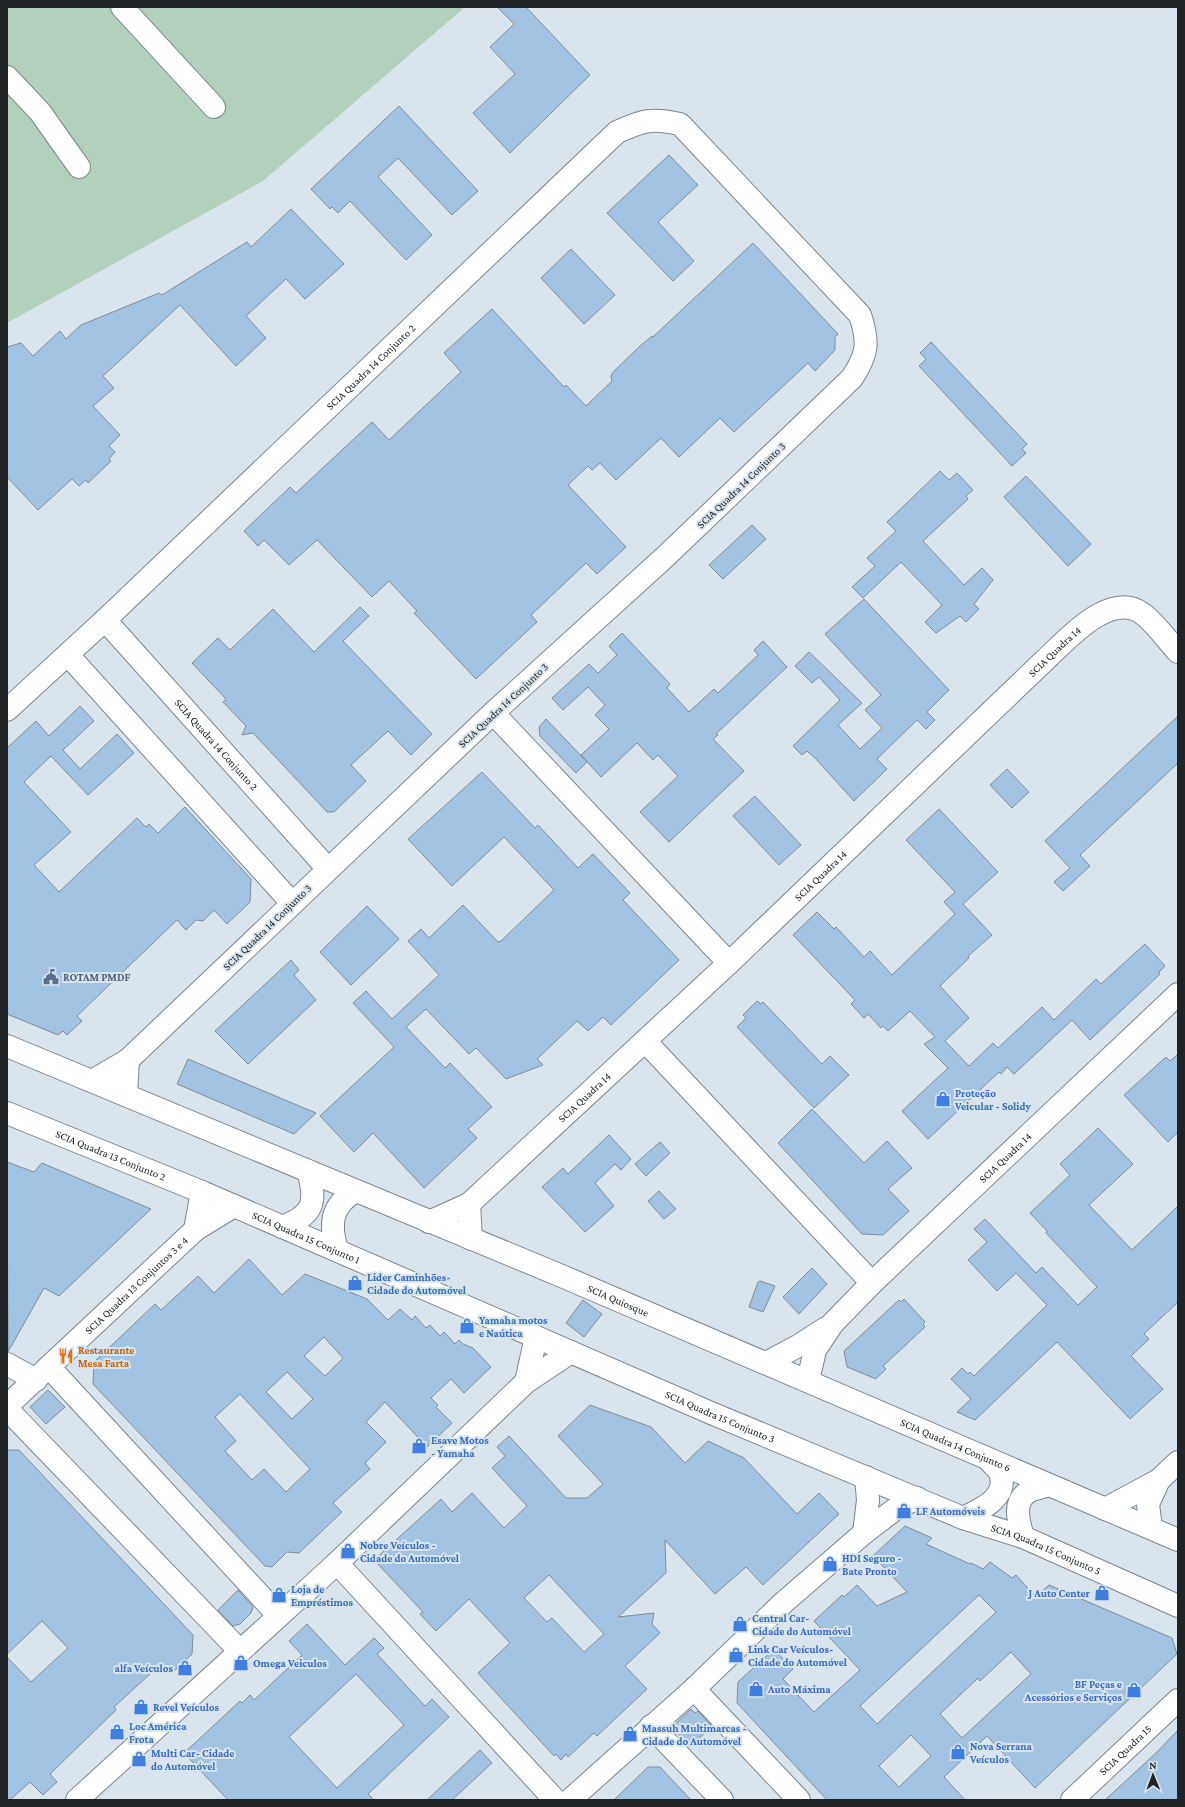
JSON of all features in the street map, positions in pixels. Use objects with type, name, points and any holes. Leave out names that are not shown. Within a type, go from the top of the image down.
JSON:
[{"type":"street","points":[[122,7],[214,107]]},
{"type":"street","points":[[7,77],[40,112],[79,167]]},
{"type":"street","name":"SCIA Quadra 14 Conjunto 3","points":[[109,1087],[128,1060],[493,713],[665,557],[852,378],[863,361],[867,344],[866,332],[860,315],[680,124],[659,120],[641,121]]},
{"type":"street","name":"SCIA Quadra 14 Conjunto 2","points":[[7,710],[105,620],[617,132],[641,121]]},
{"type":"street","name":"SCIA Quadra 14","points":[[439,1226],[469,1204],[645,1041],[1044,661],[1093,617],[1110,609],[1127,607],[1143,614],[1178,652]]},
{"type":"street","name":"SCIA Quadra 14 Conjunto 2","points":[[105,620],[328,869]]},
{"type":"street","points":[[68,655],[292,904]]},
{"type":"street","points":[[493,713],[728,962]]},
{"type":"street","name":"SCIA Quadra 14","points":[[808,1381],[815,1350],[833,1323],[872,1283],[1178,994]]},
{"type":"street","points":[[645,1041],[872,1283]]},
{"type":"street","points":[[7,1046],[109,1087],[439,1226]]},
{"type":"street","points":[[109,1087],[128,1060]]},
{"type":"street","name":"SCIA Quadra 13 Conjunto 2","points":[[7,1113],[217,1199]]},
{"type":"street","points":[[282,1227],[297,1221],[307,1214],[313,1200],[313,1188],[308,1171]]},
{"type":"street","points":[[337,1250],[333,1236],[333,1220],[338,1205],[356,1191]]},
{"type":"street","name":"SCIA Quadra 15 Conjunto 1","points":[[217,1199],[544,1340]]},
{"type":"street","name":"SCIA Quadra 13 Conjuntos 3 e 4","points":[[195,1230],[217,1199]]},
{"type":"street","name":"SCIA Quadra 13 Conjuntos 3 e 4","points":[[7,1408],[195,1230],[217,1199]]},
{"type":"street","points":[[469,1204],[471,1239]]},
{"type":"street","name":"SCIA Quiosque","points":[[439,1226],[787,1372]]},
{"type":"street","name":"SCIA Quadra 14","points":[[766,1363],[798,1346],[833,1323]]},
{"type":"street","points":[[526,1382],[544,1340]]},
{"type":"street","name":"SCIA Quadra 15 Conjunto 3","points":[[544,1340],[890,1487]]},
{"type":"street","points":[[77,1800],[337,1563],[526,1382],[571,1352]]},
{"type":"street","points":[[7,1364],[42,1374],[279,1616]]},
{"type":"street","name":"SCIA Quadra 14 Conjunto 6","points":[[787,1372],[1178,1540]]},
{"type":"street","points":[[7,1408],[240,1651]]},
{"type":"street","points":[[963,1518],[983,1509],[994,1501],[999,1491],[1001,1481],[998,1471],[988,1459]]},
{"type":"street","points":[[1105,1509],[1159,1480],[1178,1462]]},
{"type":"street","points":[[864,1533],[868,1500],[866,1477]]},
{"type":"street","points":[[1151,1528],[1148,1504],[1159,1480]]},
{"type":"street","points":[[1023,1537],[1018,1521],[1020,1501],[1028,1492],[1049,1485]]},
{"type":"street","name":"SCIA Quadra 15 Conjunto 5","points":[[890,1487],[963,1518],[1023,1537],[1178,1606]]},
{"type":"street","points":[[570,1800],[694,1689],[783,1603],[864,1533],[894,1510],[916,1498]]},
{"type":"street","points":[[337,1563],[554,1800]]},
{"type":"street","points":[[694,1689],[799,1800]]},
{"type":"street","name":"SCIA Quadra 15","points":[[1072,1800],[1178,1700]]},
{"type":"street","points":[[651,1726],[722,1800]]},
{"type":"green space","points":[[7,7],[465,7],[263,181],[7,323]]},
{"type":"building","points":[[497,7],[526,7],[590,75],[510,153],[473,113],[515,74],[490,47],[514,24]]},
{"type":"building","points":[[399,106],[478,191],[452,215],[398,158],[378,177],[432,235],[406,260],[350,201],[338,213],[332,207],[330,209],[311,189]]},
{"type":"building","points":[[669,155],[698,185],[658,222],[694,261],[673,281],[607,213]]},
{"type":"building","points":[[291,209],[344,264],[305,299],[286,279],[246,316],[266,338],[236,366],[180,305],[103,376],[114,388],[93,406],[120,435],[109,446],[115,452],[109,459],[111,461],[88,483],[86,480],[79,486],[72,479],[38,510],[7,477],[7,347],[21,343],[33,356],[60,331],[66,339],[81,325],[159,293],[162,295],[247,242],[251,247]]},
{"type":"building","points":[[753,243],[838,334],[835,337],[835,350],[815,371],[808,363],[734,432],[720,418],[679,457],[661,438],[616,480],[600,463],[592,470],[588,466],[568,485],[626,547],[597,574],[586,563],[531,615],[537,622],[476,679],[414,613],[417,611],[389,581],[372,597],[317,540],[289,565],[264,540],[258,546],[244,531],[290,487],[296,493],[372,422],[389,440],[461,372],[444,353],[492,309],[564,387],[566,385],[586,406],[612,381],[611,376],[613,372],[640,346],[652,336],[653,337]]},
{"type":"building","points":[[571,249],[615,295],[584,324],[541,278]]},
{"type":"building","points":[[931,342],[1027,444],[1022,449],[1026,453],[1012,466],[919,366],[926,359],[920,353]]},
{"type":"building","points":[[940,471],[949,480],[957,473],[973,490],[966,496],[968,499],[923,541],[964,585],[982,568],[993,580],[974,604],[979,609],[966,622],[960,616],[936,633],[925,622],[942,605],[901,562],[863,598],[852,587],[875,566],[867,558],[896,531],[887,522]]},
{"type":"building","points":[[1026,476],[1091,544],[1068,566],[1004,497]]},
{"type":"building","points":[[752,525],[766,539],[723,579],[709,565]]},
{"type":"building","points":[[864,599],[949,690],[927,712],[935,720],[926,729],[917,720],[877,759],[887,769],[854,801],[816,759],[807,751],[802,755],[793,746],[840,700],[819,677],[812,683],[795,666],[809,652],[862,703],[838,725],[860,749],[882,728],[865,710],[881,695],[825,634]]},
{"type":"building","points":[[360,607],[369,616],[343,641],[432,734],[411,755],[388,731],[351,765],[366,781],[334,812],[327,812],[253,733],[242,735],[246,726],[223,702],[226,699],[192,663],[218,638],[230,650],[273,609],[314,652]]},
{"type":"building","points":[[622,633],[670,684],[667,688],[689,712],[714,689],[718,693],[758,655],[754,650],[763,641],[787,667],[716,734],[718,735],[713,739],[744,771],[669,842],[640,812],[678,776],[658,755],[653,760],[637,743],[601,777],[581,755],[609,729],[595,715],[605,705],[588,687],[563,710],[552,698],[589,664],[598,673],[617,655],[609,646]]},
{"type":"building","points":[[80,706],[94,721],[63,750],[80,769],[117,734],[134,753],[88,795],[51,756],[24,782],[71,832],[34,865],[59,892],[137,818],[146,827],[149,824],[158,833],[185,807],[251,879],[250,902],[227,924],[214,910],[203,921],[196,920],[186,930],[177,920],[77,1016],[82,1021],[67,1035],[63,1031],[58,1035],[7,1014],[7,748],[36,721],[49,736]]},
{"type":"building","points":[[1178,716],[1178,763],[1080,855],[1090,866],[1063,891],[1054,882],[1070,868],[1045,841]]},
{"type":"building","points":[[546,719],[587,762],[576,773],[540,736],[539,727]]},
{"type":"building","points":[[1007,769],[1029,792],[1012,808],[990,785]]},
{"type":"building","points":[[482,772],[535,828],[538,825],[578,868],[593,854],[630,893],[623,900],[679,960],[611,1025],[603,1017],[588,1031],[577,1021],[537,1059],[543,1065],[506,1079],[476,1048],[469,1054],[426,1009],[406,1027],[445,1068],[450,1063],[492,1107],[468,1129],[477,1138],[424,1188],[373,1133],[354,1152],[320,1116],[394,1047],[353,1003],[366,991],[392,1019],[439,975],[408,941],[421,929],[429,938],[463,905],[498,942],[501,941],[554,890],[504,837],[452,886],[408,839]]},
{"type":"building","points":[[755,796],[801,845],[779,865],[733,816]]},
{"type":"building","points":[[939,809],[998,872],[963,904],[992,935],[968,956],[969,958],[940,986],[969,1018],[945,1041],[969,1066],[993,1043],[998,1048],[1042,1007],[1054,1020],[1096,979],[1101,984],[1145,944],[1165,966],[1159,972],[1160,974],[1090,1040],[1072,1020],[1014,1074],[1007,1067],[1001,1074],[999,1072],[928,1139],[902,1111],[948,1068],[924,1044],[935,1037],[910,1011],[888,1031],[883,1026],[881,1028],[868,1014],[864,1018],[851,1004],[855,1000],[793,935],[817,912],[834,929],[836,927],[864,957],[870,951],[892,975],[955,914],[944,902],[955,892],[906,840]]},
{"type":"building","points":[[367,906],[399,939],[351,985],[320,952]]},
{"type":"building","points":[[291,960],[299,970],[294,975],[316,1000],[248,1064],[215,1031]]},
{"type":"building","points":[[757,1001],[761,1004],[763,1002],[822,1064],[830,1056],[849,1075],[814,1108],[737,1027],[746,1018],[743,1015]]},
{"type":"building","points":[[1178,1054],[1178,1132],[1168,1142],[1124,1095],[1166,1057],[1170,1061]]},
{"type":"building","points":[[188,1059],[316,1113],[294,1134],[177,1084]]},
{"type":"building","points":[[812,1109],[864,1163],[887,1141],[912,1168],[888,1189],[909,1211],[883,1235],[862,1234],[778,1143]]},
{"type":"building","points":[[1098,1128],[1133,1164],[1089,1205],[1132,1250],[1178,1206],[1178,1302],[1144,1334],[1149,1339],[1131,1356],[1163,1389],[1130,1419],[1057,1342],[975,1420],[957,1412],[971,1399],[951,1379],[962,1368],[968,1374],[970,1372],[974,1376],[1047,1305],[1016,1273],[997,1291],[968,1260],[987,1242],[974,1229],[985,1219],[1036,1273],[1042,1267],[1078,1305],[1097,1287],[1046,1233],[1047,1231],[1030,1213],[1070,1175],[1060,1164]]},
{"type":"building","points":[[609,1135],[631,1159],[621,1170],[615,1164],[595,1183],[614,1206],[585,1232],[542,1187],[563,1168],[568,1174]]},
{"type":"building","points":[[660,1142],[670,1153],[646,1176],[635,1164]]},
{"type":"building","points":[[7,1162],[34,1172],[42,1163],[151,1209],[59,1296],[44,1288],[8,1352]]},
{"type":"building","points":[[659,1191],[676,1209],[664,1219],[648,1201]]},
{"type":"building","points":[[249,1259],[282,1295],[305,1274],[367,1299],[388,1320],[400,1309],[412,1320],[415,1316],[426,1328],[430,1325],[440,1336],[444,1332],[455,1344],[459,1340],[463,1344],[473,1348],[491,1367],[464,1393],[451,1379],[431,1398],[438,1405],[436,1407],[452,1423],[427,1447],[385,1402],[366,1422],[386,1442],[365,1463],[370,1469],[333,1503],[342,1512],[299,1553],[287,1552],[272,1567],[265,1566],[93,1384],[94,1362],[155,1304],[161,1310],[198,1276],[214,1293]],"holes":[[[324,1337],[343,1358],[325,1376],[304,1356]],[[287,1372],[313,1399],[292,1419],[266,1392]],[[240,1394],[310,1469],[286,1492],[264,1469],[252,1480],[225,1451],[236,1441],[215,1417]]]},
{"type":"building","points":[[812,1268],[827,1284],[799,1314],[783,1297]]},
{"type":"building","points":[[760,1281],[775,1286],[763,1312],[749,1307],[758,1282]]},
{"type":"building","points":[[904,1299],[925,1322],[923,1324],[925,1327],[883,1366],[886,1369],[876,1379],[847,1367],[844,1351],[899,1300],[901,1302]]},
{"type":"building","points":[[583,1300],[602,1314],[584,1337],[566,1323]]},
{"type":"building","points":[[48,1390],[65,1407],[46,1424],[30,1407]]},
{"type":"building","points":[[590,1405],[651,1427],[685,1463],[708,1441],[744,1458],[797,1514],[819,1493],[839,1514],[763,1585],[746,1567],[715,1594],[665,1540],[666,1573],[618,1617],[654,1613],[652,1624],[660,1633],[625,1666],[647,1689],[597,1736],[594,1733],[568,1757],[566,1754],[561,1760],[556,1754],[554,1756],[478,1673],[510,1643],[469,1599],[436,1631],[420,1614],[423,1612],[374,1560],[441,1499],[452,1512],[472,1493],[504,1528],[527,1506],[492,1468],[505,1456],[497,1447],[509,1436],[566,1498],[587,1498],[603,1484],[558,1436]],"holes":[[[549,1575],[604,1634],[584,1652],[552,1618],[547,1622],[524,1598]]]},
{"type":"building","points":[[7,1450],[19,1450],[193,1635],[192,1654],[171,1674],[161,1664],[114,1707],[116,1710],[50,1774],[57,1782],[43,1795],[30,1782],[10,1800],[7,1800],[7,1657],[31,1682],[68,1648],[42,1621],[7,1654]]},
{"type":"building","points":[[905,1526],[932,1538],[926,1544],[970,1564],[971,1563],[983,1569],[990,1562],[1012,1578],[1016,1575],[1036,1597],[1049,1585],[1172,1638],[1177,1654],[1035,1788],[987,1736],[944,1777],[965,1800],[827,1800],[737,1703],[738,1682],[774,1649],[793,1669],[783,1679],[814,1712],[860,1670],[814,1621],[842,1595],[844,1597],[857,1585],[877,1606],[907,1592],[873,1556]],"holes":[[[979,1595],[996,1612],[877,1724],[860,1706]],[[1011,1652],[1031,1674],[962,1738],[940,1714],[978,1678],[980,1681]],[[911,1735],[931,1756],[899,1787],[879,1766]]]},
{"type":"building","points":[[238,1590],[253,1607],[251,1613],[240,1624],[233,1626],[218,1610]]},
{"type":"building","points":[[307,1624],[345,1665],[374,1638],[384,1648],[377,1654],[425,1706],[432,1699],[449,1717],[368,1794],[374,1800],[228,1800],[184,1753],[240,1701],[242,1703],[250,1695],[254,1700],[302,1655],[289,1641]],"holes":[[[356,1674],[404,1725],[337,1788],[289,1737]]]},
{"type":"building","points":[[691,1709],[695,1713],[698,1711],[712,1726],[690,1747],[672,1727]]},
{"type":"building","points":[[1178,1730],[1178,1800],[1105,1800],[1156,1753]]},
{"type":"building","points":[[480,1750],[492,1763],[452,1800],[427,1800]]},
{"type":"building","points":[[648,1767],[660,1767],[691,1800],[614,1800]]},
{"type":"place","name":"ROTAM PMDF","points":[[51,977]]},
{"type":"place","name":"Proteção Veicular - Solidy","points":[[943,1099]]},
{"type":"place","name":"Lider Caminhões- Cidade do Automóvel","points":[[355,1283]]},
{"type":"place","name":"Yamaha motos e Naútica","points":[[467,1326]]},
{"type":"place","name":"Restaurante Mesa Farta","points":[[66,1356]]},
{"type":"place","name":"Esave Motos - Yamaha","points":[[419,1446]]},
{"type":"place","name":"LF Automóveis","points":[[904,1511]]},
{"type":"place","name":"Nobre Veículos - Cidade do Automóvel","points":[[348,1551]]},
{"type":"place","name":"HDI Seguro - Bate Pronto","points":[[830,1564]]},
{"type":"place","name":"J Auto Center","points":[[1102,1593]]},
{"type":"place","name":"Loja de Empréstimos","points":[[279,1595]]},
{"type":"place","name":"Central Car- Cidade do Automóvel","points":[[740,1624]]},
{"type":"place","name":"Link Car Veículos- Cidade do Automóvel","points":[[736,1655]]},
{"type":"place","name":"Omega Veiculos","points":[[241,1663]]},
{"type":"place","name":"alfa Veículos","points":[[185,1668]]},
{"type":"place","name":"Auto Máxima","points":[[756,1689]]},
{"type":"place","name":"BF Peças e Acessórios e Serviços","points":[[1134,1690]]},
{"type":"place","name":"Revel Veículos","points":[[141,1707]]},
{"type":"place","name":"Loc América Frota","points":[[117,1732]]},
{"type":"place","name":"Massuh Multimarcas - Cidade do Automóvel","points":[[630,1734]]},
{"type":"place","name":"Nova Serrana Veículos","points":[[958,1752]]},
{"type":"place","name":"Multi Car- Cidade do Automóvel","points":[[139,1759]]}]
